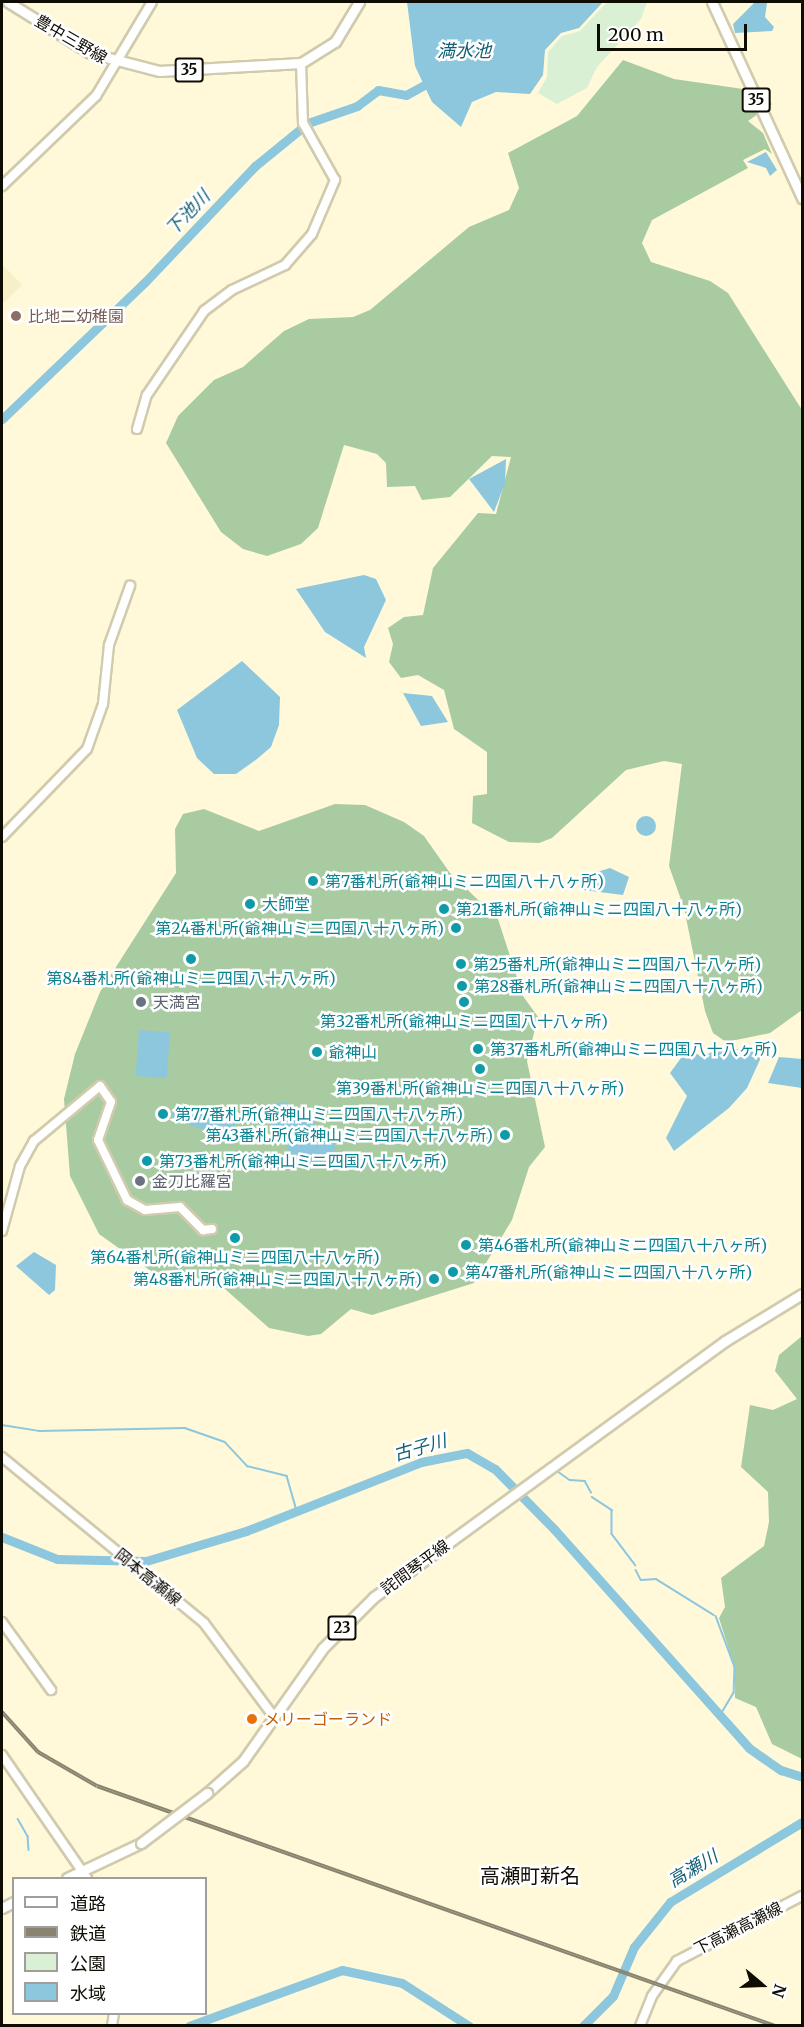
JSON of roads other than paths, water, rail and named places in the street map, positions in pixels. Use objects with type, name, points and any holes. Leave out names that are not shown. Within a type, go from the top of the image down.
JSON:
[{"type":"main road","name":"豊中三野線","points":[[8,2],[116,64],[159,71],[301,63],[335,42],[359,2]]},
{"type":"main road","name":"35","points":[[712,2],[802,198]]},
{"type":"main road","name":"詫間琴平線","points":[[85,1875],[141,1843],[207,1793],[243,1761],[349,1620],[522,1488],[759,1318],[802,1294]]},
{"type":"street","points":[[2,186],[96,96],[152,2]]},
{"type":"street","points":[[137,429],[147,395],[204,311],[232,290],[285,265],[312,234],[335,180],[303,123],[301,63]]},
{"type":"street","points":[[2,837],[87,749],[103,704],[109,645],[130,586]]},
{"type":"street","points":[[2,1231],[20,1166],[34,1141],[100,1086],[111,1102],[98,1140],[127,1200],[145,1210],[180,1207],[203,1230],[212,1229]]},
{"type":"street","name":"岡本高瀬線","points":[[2,1458],[204,1623],[274,1717]]},
{"type":"street","points":[[2,1622],[51,1690]]},
{"type":"street","points":[[2,1755],[85,1875]]},
{"type":"street","name":"下高瀬高瀬線","points":[[640,2025],[655,1990],[677,1961],[802,1896]]},
{"type":"water","name":"満水池","points":[[407,2],[603,2],[579,28],[561,33],[545,50],[543,75],[530,94],[496,92],[472,102],[461,127],[432,102],[415,66]]},
{"type":"water","points":[[755,2],[767,3],[765,17],[774,27],[772,31],[735,33],[733,24]]},
{"type":"water","points":[[766,152],[777,170],[770,176],[766,168],[747,162]]},
{"type":"water","points":[[506,459],[505,483],[494,512],[469,479]]},
{"type":"water","points":[[364,575],[376,579],[386,600],[364,647],[366,658],[325,632],[296,589]]},
{"type":"water","points":[[242,661],[280,697],[279,725],[271,747],[257,759],[236,774],[214,774],[197,758],[177,710]]},
{"type":"water","points":[[403,693],[432,696],[448,722],[421,726]]},
{"type":"water","points":[[646,816],[653,819],[656,826],[653,833],[646,836],[639,833],[636,826],[639,819]]},
{"type":"water","points":[[610,868],[629,877],[623,895],[583,890],[590,874]]},
{"type":"water","points":[[139,1030],[170,1032],[167,1078],[136,1076]]},
{"type":"water","points":[[689,1047],[701,1057],[721,1048],[764,1051],[747,1088],[729,1108],[674,1151],[666,1138],[687,1096],[670,1073]]},
{"type":"water","points":[[779,1057],[802,1059],[802,1088],[768,1083]]},
{"type":"water","points":[[285,1102],[300,1108],[337,1148],[311,1170],[290,1152],[273,1124],[275,1103]]},
{"type":"water","points":[[180,1105],[229,1112],[237,1122],[231,1139],[178,1121],[171,1116]]},
{"type":"water","points":[[34,1252],[56,1265],[55,1290],[49,1295],[16,1266]]},
{"type":"waterway","name":"下池川","points":[[2,419],[145,282],[255,166],[308,123],[357,106],[378,90],[406,95],[424,85]]},
{"type":"waterway","points":[[2,1425],[39,1431],[185,1428],[225,1442],[247,1466],[287,1476],[297,1512]]},
{"type":"waterway","name":"古子川","points":[[2,1537],[57,1559],[146,1561],[246,1531],[421,1462],[467,1453],[495,1469],[554,1529],[749,1748],[781,1770],[802,1777]]},
{"type":"waterway","points":[[556,1470],[570,1480],[585,1481],[591,1492]]},
{"type":"waterway","points":[[592,1497],[612,1510],[612,1534],[635,1565]]},
{"type":"waterway","points":[[636,1570],[641,1580],[656,1579],[714,1615]]},
{"type":"waterway","points":[[716,1616],[735,1667],[734,1693],[721,1715]]},
{"type":"waterway","points":[[18,1819],[28,1836],[29,1850]]},
{"type":"waterway","name":"高瀬川","points":[[583,2026],[613,1996],[634,1947],[670,1902],[802,1822]]},
{"type":"waterway","name":"高瀬川","points":[[189,2026],[342,1970],[402,1983],[469,2026]]},
{"type":"railway","points":[[2,1712],[38,1752],[97,1786],[775,2026]]},
{"type":"place","name":"比地二幼稚園","points":[[16,316]]},
{"type":"place","name":"第7番札所(爺神山ミニ四国八十八ヶ所)","points":[[313,881]]},
{"type":"place","name":"大師堂","points":[[250,904]]},
{"type":"place","name":"第21番札所(爺神山ミニ四国八十八ヶ所)","points":[[444,909]]},
{"type":"place","name":"第24番札所(爺神山ミニ四国八十八ヶ所)","points":[[456,928]]},
{"type":"place","name":"第84番札所(爺神山ミニ四国八十八ヶ所)","points":[[191,959]]},
{"type":"place","name":"第25番札所(爺神山ミニ四国八十八ヶ所)","points":[[461,964]]},
{"type":"place","name":"第28番札所(爺神山ミニ四国八十八ヶ所)","points":[[462,986]]},
{"type":"place","name":"天満宮","points":[[141,1002]]},
{"type":"place","name":"第32番札所(爺神山ミニ四国八十八ヶ所)","points":[[464,1002]]},
{"type":"place","name":"第37番札所(爺神山ミニ四国八十八ヶ所)","points":[[478,1049]]},
{"type":"place","name":"爺神山","points":[[317,1052]]},
{"type":"place","name":"第39番札所(爺神山ミニ四国八十八ヶ所)","points":[[480,1069]]},
{"type":"place","name":"第77番札所(爺神山ミニ四国八十八ヶ所)","points":[[163,1114]]},
{"type":"place","name":"第43番札所(爺神山ミニ四国八十八ヶ所)","points":[[505,1135]]},
{"type":"place","name":"第73番札所(爺神山ミニ四国八十八ヶ所)","points":[[147,1161]]},
{"type":"place","name":"金刀比羅宮","points":[[140,1181]]},
{"type":"place","name":"第64番札所(爺神山ミニ四国八十八ヶ所)","points":[[235,1238]]},
{"type":"place","name":"第46番札所(爺神山ミニ四国八十八ヶ所)","points":[[466,1245]]},
{"type":"place","name":"第47番札所(爺神山ミニ四国八十八ヶ所)","points":[[453,1272]]},
{"type":"place","name":"第48番札所(爺神山ミニ四国八十八ヶ所)","points":[[434,1279]]},
{"type":"place","name":"メリーゴーランド","points":[[252,1719]]},
{"type":"district","name":"高瀬町新名","points":[[530,1875]]}]
